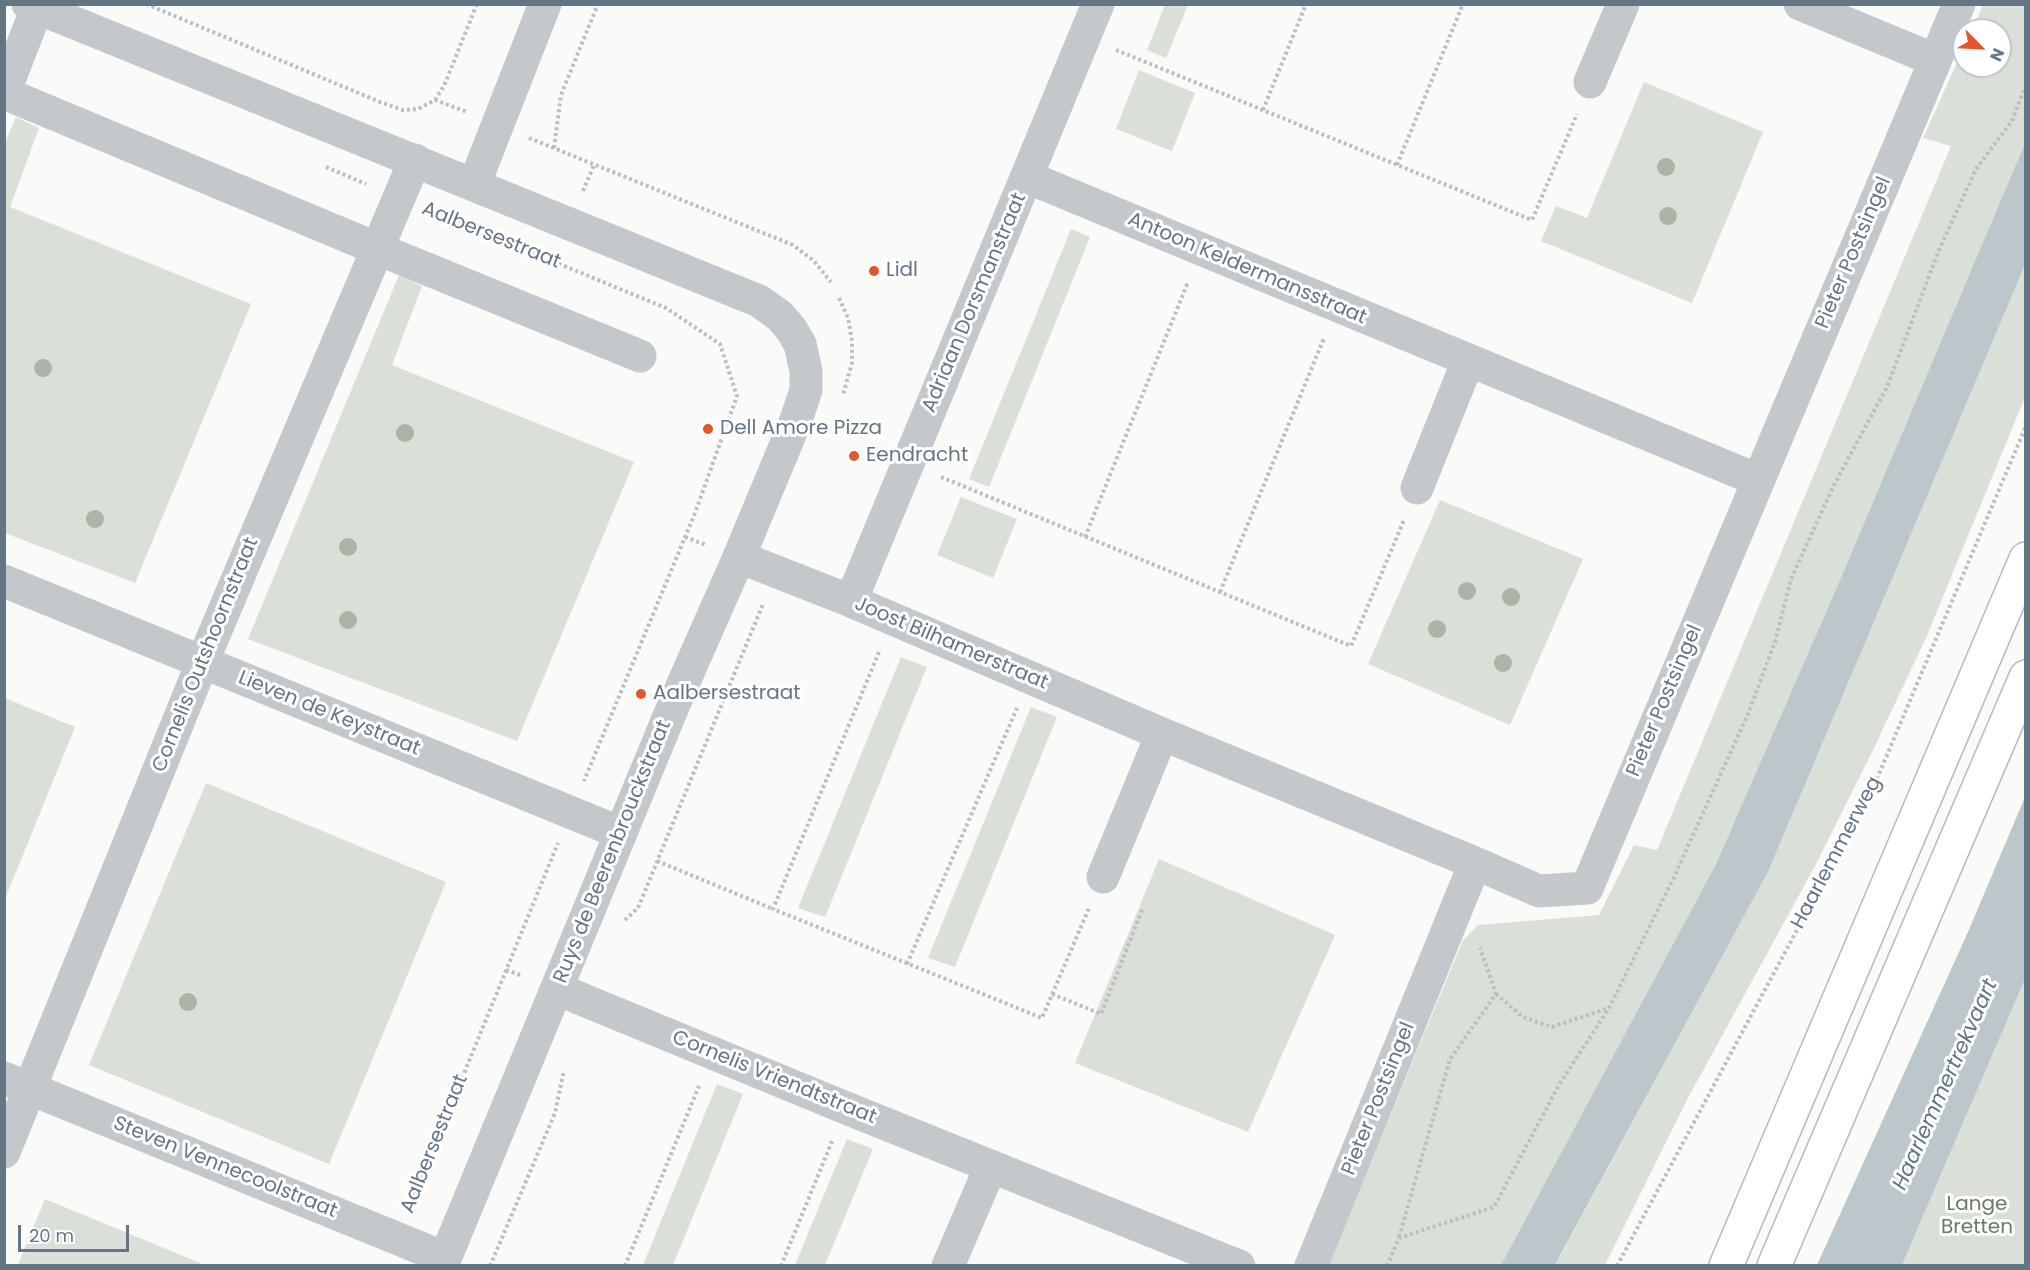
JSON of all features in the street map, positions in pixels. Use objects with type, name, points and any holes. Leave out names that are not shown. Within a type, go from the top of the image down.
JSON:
[{"type":"main road","points":[[1726,1266],[2025,559]]},
{"type":"main road","points":[[1774,1266],[2025,676]]},
{"type":"street","points":[[474,185],[545,4]]},
{"type":"street","name":"Adriaan Dorsmanstraat","points":[[851,601],[1098,4]]},
{"type":"street","points":[[1590,82],[1623,4]]},
{"type":"street","points":[[1800,4],[1935,60]]},
{"type":"street","name":"Pieter Postsingel","points":[[1311,1266],[1475,863],[1539,891],[1587,888],[1959,4]]},
{"type":"street","points":[[33,6],[4,93],[640,356]]},
{"type":"street","name":"Aalbersestraat","points":[[33,6],[759,301],[780,316],[791,329],[800,344],[806,371]]},
{"type":"street","name":"Cornelis Outshoornstraat","points":[[4,1152],[18,1083],[201,663],[415,160]]},
{"type":"street","name":"Antoon Keldermansstraat","points":[[1027,177],[1758,480]]},
{"type":"street","points":[[1417,488],[1468,361]]},
{"type":"street","name":"Ruys de Beerenbrouckstraat","points":[[444,1262],[672,709],[796,420],[806,390],[806,371]]},
{"type":"street","name":"Joost Bilhamerstraat","points":[[739,556],[851,601],[1161,734],[1475,863]]},
{"type":"street","name":"Lieven de Keystraat","points":[[4,581],[621,833]]},
{"type":"street","points":[[1103,877],[1161,734]]},
{"type":"street","name":"Cornelis Vriendtstraat","points":[[557,988],[846,1108],[1239,1266]]},
{"type":"street","name":"Steven Vennecoolstraat","points":[[18,1083],[397,1239],[444,1262]]},
{"type":"street","points":[[948,1266],[991,1166]]},
{"type":"path","points":[[435,100],[444,86],[477,4]]},
{"type":"path","points":[[554,148],[561,95],[598,4]]},
{"type":"path","points":[[1263,110],[1306,4]]},
{"type":"path","points":[[1397,165],[1463,4]]},
{"type":"path","points":[[1084,37],[1532,220],[1590,82]]},
{"type":"path","points":[[1399,1238],[1494,1207],[1559,1085],[1609,1008],[1674,877],[1748,714],[1775,642],[1791,579],[1834,484],[1887,387],[1939,250],[1976,169],[2012,121],[2025,85]]},
{"type":"path","name":"Aalbersestraat","points":[[316,163],[666,308],[720,344],[736,396],[695,513],[397,1239]]},
{"type":"path","points":[[1085,537],[1200,250]]},
{"type":"path","points":[[839,298],[848,318],[852,341],[852,363],[848,384],[839,406]]},
{"type":"path","points":[[1220,592],[1337,306]]},
{"type":"path","name":"Haarlemmerweg","points":[[1617,1266],[1873,788],[2025,426]]},
{"type":"path","points":[[908,464],[1351,646],[1417,488]]},
{"type":"path","points":[[621,924],[638,908],[777,571]]},
{"type":"path","points":[[773,909],[892,619]]},
{"type":"path","points":[[907,964],[1030,678]]},
{"type":"path","points":[[657,861],[1042,1018],[1103,877]]},
{"type":"path","points":[[1462,896],[1496,994],[1523,1017],[1552,1027],[1609,1008]]},
{"type":"path","points":[[1052,994],[1101,1014],[1143,908]]},
{"type":"path","points":[[1387,1266],[1399,1238],[1450,1059],[1496,994]]},
{"type":"path","points":[[625,1266],[712,1053]]},
{"type":"path","points":[[490,1266],[555,1113],[565,1065]]},
{"type":"path","points":[[781,1266],[846,1108]]},
{"type":"green space","points":[[1165,5],[1188,5],[1166,58],[1147,50]]},
{"type":"green space","points":[[1983,5],[2025,5],[2025,143],[1837,587],[1716,864],[1501,1265],[1328,1266],[1463,940],[1478,925],[1599,915],[1634,845],[1657,850],[1951,146],[1923,138],[1952,74],[1952,78],[2012,78],[2012,18],[1977,18]]},
{"type":"green space","points":[[1139,70],[1195,93],[1172,151],[1116,129]]},
{"type":"green space","points":[[1644,82],[1763,132],[1692,303],[1541,241],[1556,206],[1587,218]]},
{"type":"green space","points":[[16,117],[39,128],[10,207],[251,304],[135,583],[5,533],[4,145]]},
{"type":"green space","points":[[1071,229],[1090,237],[989,487],[969,479]]},
{"type":"green space","points":[[2025,265],[2025,397],[1926,638],[1815,866],[1688,1098],[1605,1265],[1555,1266],[1768,872]]},
{"type":"green space","points":[[399,275],[422,286],[392,365],[634,462],[517,741],[248,639]]},
{"type":"green space","points":[[961,497],[1017,519],[993,578],[937,555]]},
{"type":"green space","points":[[1440,500],[1583,559],[1510,725],[1368,664]]},
{"type":"green space","points":[[901,657],[927,667],[825,917],[798,908]]},
{"type":"green space","points":[[5,698],[75,727],[5,899]]},
{"type":"green space","points":[[1031,707],[1057,717],[955,967],[928,958]]},
{"type":"green space","points":[[206,783],[446,882],[329,1164],[89,1065]]},
{"type":"green space","points":[[1159,859],[1335,935],[1248,1132],[1075,1063]]},
{"type":"green space","name":"Lange Bretten","points":[[2025,979],[2025,1265],[1902,1265]]},
{"type":"green space","points":[[717,1084],[743,1094],[673,1265],[643,1265]]},
{"type":"green space","points":[[847,1139],[873,1149],[825,1265],[795,1265]]},
{"type":"green space","points":[[45,1199],[205,1265],[18,1265]]},
{"type":"water","points":[[2025,143],[2025,265],[1768,872],[1555,1265],[1501,1265],[1716,864],[1837,587]]},
{"type":"water","name":"Haarlemmertrekvaart","points":[[2025,797],[2025,979],[1902,1265],[1817,1265],[1968,932]]},
{"type":"place","name":"Lidl","points":[[874,271]]},
{"type":"place","name":"Dell Amore Pizza","points":[[708,429]]},
{"type":"place","name":"Eendracht","points":[[854,456]]},
{"type":"place","name":"Aalbersestraat","points":[[641,694]]}]
